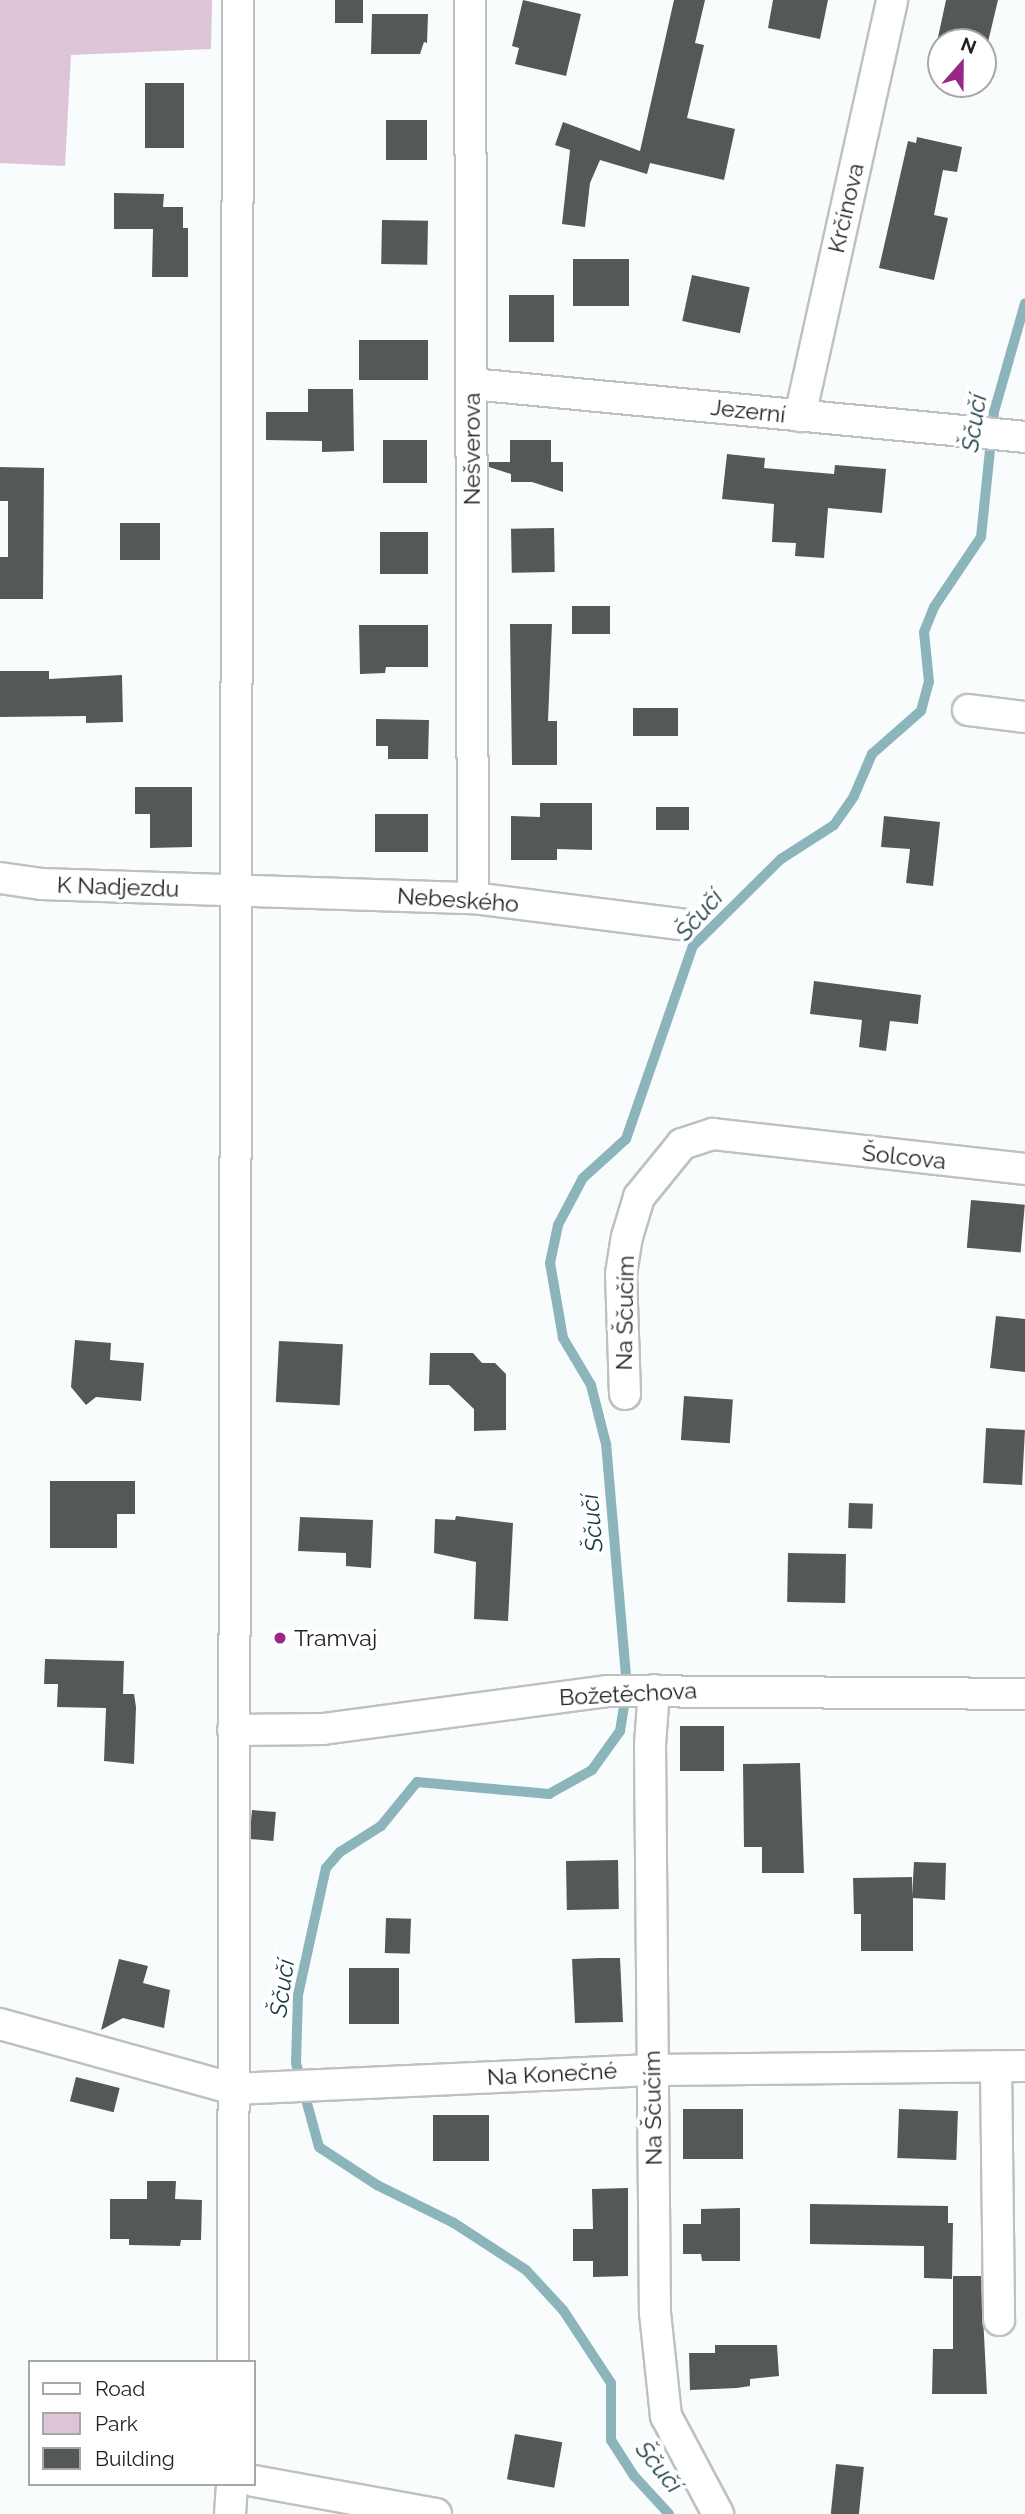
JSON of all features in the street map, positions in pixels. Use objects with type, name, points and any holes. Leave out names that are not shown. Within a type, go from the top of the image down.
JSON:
[{"type":"street","points":[[233,2360],[238,0]]},
{"type":"street","name":"Nešverova","points":[[470,0],[473,898]]},
{"type":"street","name":"Krčínova","points":[[800,416],[892,0]]},
{"type":"street","name":"Jezerní","points":[[472,384],[1023,437]]},
{"type":"street","points":[[968,710],[1025,717]]},
{"type":"street","name":"K Nadjezdu","points":[[0,878],[237,891]]},
{"type":"street","name":"Nebeského","points":[[237,891],[473,898],[679,924]]},
{"type":"street","name":"Na Ščučím","points":[[625,1394],[621,1274],[639,1197],[682,1144],[713,1134],[784,1144]]},
{"type":"street","name":"Šolcova","points":[[784,1144],[1025,1170]]},
{"type":"street","name":"Na Ščučím","points":[[651,1690],[655,2313],[667,2416],[718,2514]]},
{"type":"street","name":"Božetěchova","points":[[233,1730],[323,1729],[608,1691],[1025,1694]]},
{"type":"street","name":"Na Konečné","points":[[0,2024],[234,2089],[652,2070],[1010,2066],[999,2320]]},
{"type":"street","points":[[256,2481],[436,2514]]},
{"type":"street","points":[[230,2514],[232,2486]]},
{"type":"green space","points":[[0,0],[212,0],[211,49],[71,55],[65,166],[0,163]]},
{"type":"building","points":[[335,0],[363,0],[363,23],[335,23]]},
{"type":"building","points":[[523,0],[581,14],[566,76],[515,64],[519,48],[512,46]]},
{"type":"building","points":[[674,0],[705,0],[695,43],[704,45],[687,118],[735,129],[724,180],[650,163],[647,174],[600,160],[590,183],[585,227],[562,224],[570,150],[555,145],[563,122],[640,151]]},
{"type":"building","points":[[773,0],[828,0],[820,39],[768,28]]},
{"type":"building","points":[[946,0],[998,0],[991,28],[940,28]]},
{"type":"building","points":[[372,14],[428,14],[427,43],[424,42],[420,54],[371,54]]},
{"type":"building","points":[[145,83],[184,83],[184,148],[145,148]]},
{"type":"building","points":[[386,120],[427,120],[427,160],[386,160]]},
{"type":"building","points":[[917,137],[962,147],[957,172],[943,170],[934,215],[948,218],[934,280],[879,268],[908,141],[916,143]]},
{"type":"building","points":[[114,193],[164,194],[163,207],[183,207],[183,228],[188,228],[188,277],[152,277],[153,229],[114,229]]},
{"type":"building","points":[[382,220],[428,221],[427,265],[381,264]]},
{"type":"building","points":[[573,259],[629,259],[629,306],[573,306]]},
{"type":"building","points":[[692,275],[750,287],[740,333],[682,321]]},
{"type":"building","points":[[509,295],[554,295],[554,342],[509,342]]},
{"type":"building","points":[[359,340],[428,340],[428,380],[359,380]]},
{"type":"building","points":[[308,389],[353,389],[354,451],[322,452],[322,441],[266,440],[266,412],[308,412]]},
{"type":"building","points":[[383,440],[427,440],[427,483],[383,483]]},
{"type":"building","points":[[510,440],[551,440],[551,462],[563,462],[563,492],[532,482],[511,482],[511,474],[489,467],[489,462],[510,462]]},
{"type":"building","points":[[727,454],[765,458],[764,468],[834,474],[835,465],[886,469],[882,513],[828,508],[824,558],[795,556],[796,543],[772,542],[774,504],[722,499]]},
{"type":"building","points":[[0,467],[44,468],[43,599],[0,599],[0,557],[8,557],[8,501],[0,501]]},
{"type":"building","points":[[120,523],[160,523],[160,560],[120,560]]},
{"type":"building","points":[[554,528],[555,572],[512,573],[511,529]]},
{"type":"building","points":[[380,532],[428,532],[428,574],[380,574]]},
{"type":"building","points":[[572,606],[610,606],[610,634],[572,634]]},
{"type":"building","points":[[510,624],[552,624],[548,721],[557,721],[557,765],[512,765]]},
{"type":"building","points":[[359,625],[428,625],[428,667],[386,667],[385,673],[360,674]]},
{"type":"building","points":[[0,671],[49,671],[49,679],[122,675],[123,722],[86,723],[86,716],[0,717]]},
{"type":"building","points":[[633,708],[678,708],[678,736],[633,736]]},
{"type":"building","points":[[376,719],[429,720],[428,759],[388,759],[388,746],[376,746]]},
{"type":"building","points":[[135,787],[192,787],[192,847],[150,848],[150,814],[135,814]]},
{"type":"building","points":[[540,803],[592,803],[592,850],[557,849],[557,860],[511,860],[511,816],[540,817]]},
{"type":"building","points":[[656,807],[689,807],[689,830],[656,830]]},
{"type":"building","points":[[375,814],[428,814],[428,852],[375,852]]},
{"type":"building","points":[[884,816],[940,822],[933,886],[906,883],[910,849],[881,847]]},
{"type":"building","points":[[814,981],[921,995],[918,1024],[890,1021],[886,1051],[859,1047],[862,1020],[810,1014]]},
{"type":"building","points":[[971,1200],[1025,1205],[1021,1253],[967,1248]]},
{"type":"building","points":[[996,1316],[1025,1319],[1025,1372],[990,1368]]},
{"type":"building","points":[[75,1340],[111,1343],[110,1360],[144,1363],[141,1401],[96,1397],[86,1405],[71,1387]]},
{"type":"building","points":[[279,1341],[343,1344],[340,1405],[276,1402]]},
{"type":"building","points":[[430,1353],[473,1353],[482,1363],[495,1363],[506,1374],[506,1430],[474,1431],[474,1409],[449,1385],[429,1385]]},
{"type":"building","points":[[684,1396],[733,1399],[730,1443],[681,1440]]},
{"type":"building","points":[[986,1428],[1025,1430],[1022,1485],[983,1483]]},
{"type":"building","points":[[50,1481],[135,1481],[135,1514],[117,1514],[117,1548],[50,1548]]},
{"type":"building","points":[[849,1503],[873,1504],[872,1529],[848,1528]]},
{"type":"building","points":[[456,1516],[513,1523],[508,1621],[474,1619],[476,1562],[434,1553],[435,1519],[455,1520]]},
{"type":"building","points":[[300,1517],[373,1520],[371,1568],[346,1566],[346,1553],[298,1551]]},
{"type":"building","points":[[788,1553],[846,1554],[845,1603],[787,1602]]},
{"type":"building","points":[[45,1659],[124,1661],[123,1694],[134,1694],[136,1707],[134,1764],[104,1761],[106,1708],[57,1707],[58,1684],[44,1684]]},
{"type":"building","points":[[680,1726],[724,1726],[724,1771],[680,1771]]},
{"type":"building","points":[[800,1763],[804,1873],[762,1873],[762,1847],[744,1847],[743,1764]]},
{"type":"building","points":[[252,1810],[276,1812],[273,1841],[249,1839]]},
{"type":"building","points":[[618,1860],[619,1909],[567,1910],[566,1861]]},
{"type":"building","points":[[914,1862],[946,1863],[945,1900],[913,1898],[913,1951],[861,1951],[861,1914],[854,1914],[853,1878],[912,1877],[912,1896]]},
{"type":"building","points":[[386,1918],[411,1919],[410,1954],[385,1953]]},
{"type":"building","points":[[620,1958],[623,2022],[575,2023],[572,1959]]},
{"type":"building","points":[[119,1959],[148,1966],[143,1983],[170,1990],[164,2028],[123,2018],[101,2030]]},
{"type":"building","points":[[349,1968],[399,1968],[399,2024],[349,2024]]},
{"type":"building","points":[[76,2077],[120,2088],[114,2112],[70,2101]]},
{"type":"building","points":[[683,2109],[743,2109],[743,2159],[683,2159]]},
{"type":"building","points":[[899,2109],[958,2111],[956,2160],[897,2158]]},
{"type":"building","points":[[433,2115],[489,2115],[489,2161],[433,2161]]},
{"type":"building","points":[[147,2181],[176,2181],[175,2199],[202,2200],[201,2240],[181,2240],[180,2246],[129,2245],[129,2239],[110,2239],[110,2199],[147,2199]]},
{"type":"building","points":[[628,2188],[628,2276],[593,2277],[593,2261],[573,2261],[573,2229],[593,2229],[592,2189]]},
{"type":"building","points":[[810,2204],[948,2206],[948,2223],[953,2223],[952,2279],[924,2278],[924,2246],[810,2244]]},
{"type":"building","points":[[740,2208],[740,2261],[702,2261],[701,2254],[683,2254],[683,2224],[701,2224],[701,2209]]},
{"type":"building","points":[[953,2276],[981,2276],[987,2394],[932,2394],[933,2349],[953,2349]]},
{"type":"building","points":[[715,2345],[777,2345],[779,2376],[750,2379],[750,2386],[690,2390],[689,2353],[715,2353]]},
{"type":"building","points":[[515,2434],[562,2442],[554,2488],[507,2479]]},
{"type":"building","points":[[836,2464],[864,2467],[859,2514],[831,2514]]},
{"type":"waterway","name":"Ščučí","points":[[669,2514],[634,2476],[611,2440],[611,2383],[563,2310],[526,2270],[454,2223],[377,2185],[319,2147],[296,2063],[298,1995],[326,1868],[340,1852],[381,1826],[417,1782],[549,1794],[592,1770],[620,1731],[627,1688],[606,1444],[591,1385],[563,1338],[550,1263],[558,1225],[583,1178],[626,1139],[693,946],[781,859],[834,825],[854,796],[872,754],[921,711],[929,682],[924,632],[934,607],[981,537],[994,412],[1025,303]]},
{"type":"place","name":"Tramvaj","points":[[280,1638]]}]
